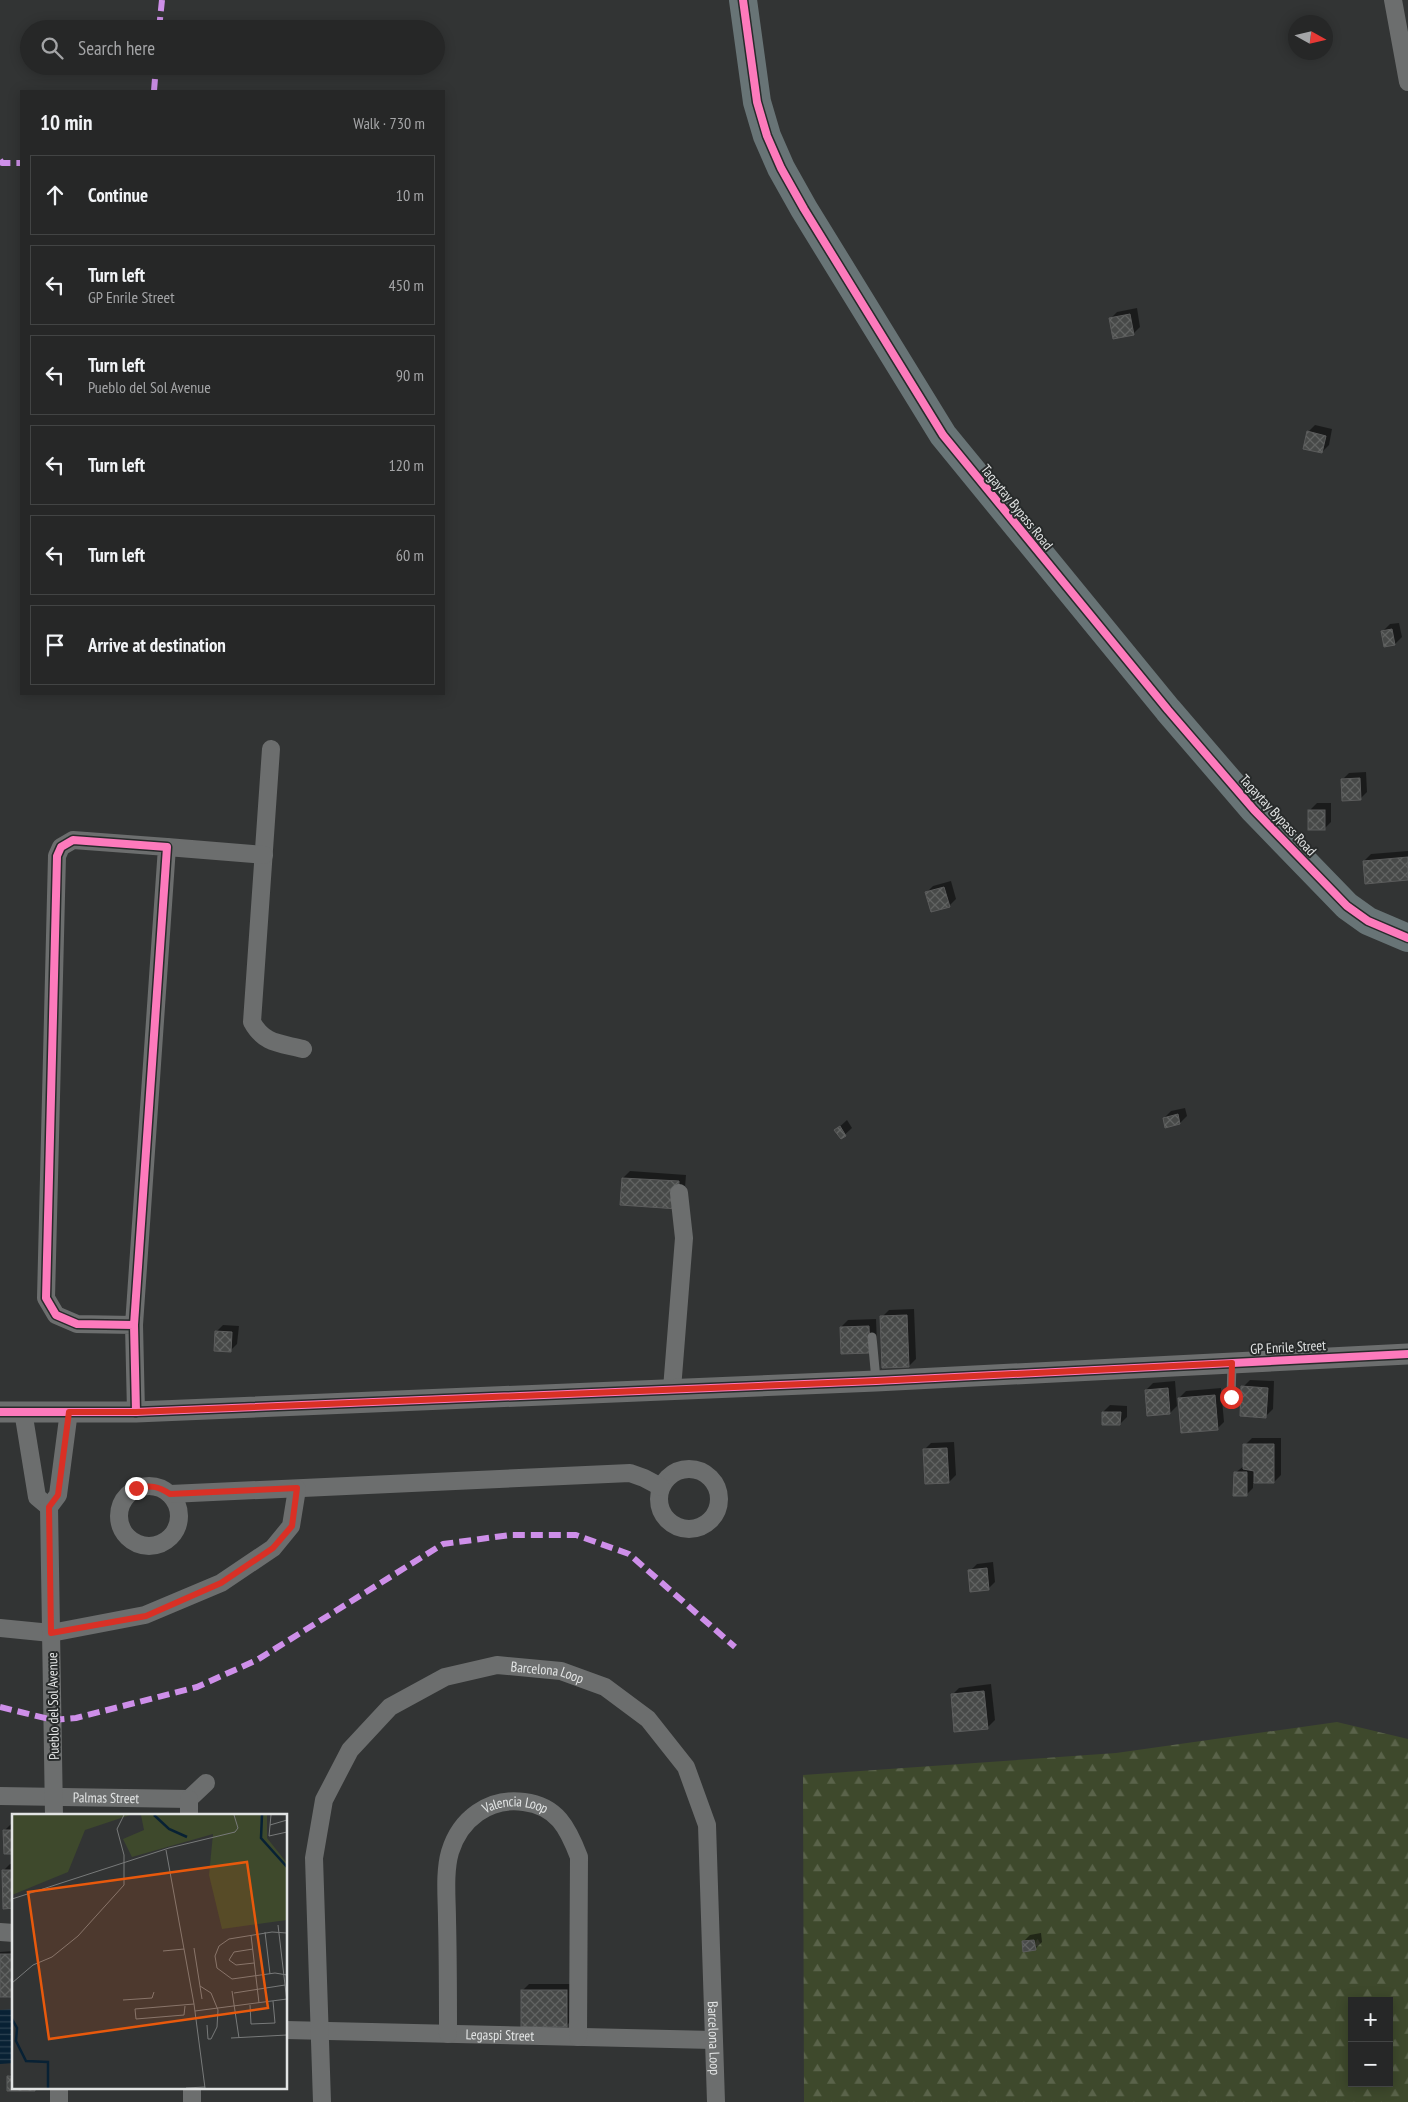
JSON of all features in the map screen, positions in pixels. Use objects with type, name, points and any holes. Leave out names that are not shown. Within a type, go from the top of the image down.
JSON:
[{"type":"main road","name":"Tagaytay Bypass Road","points":[[743,0],[757,102],[767,136],[781,168],[796,196],[943,435],[1150,687],[1254,810],[1347,906],[1374,924],[1408,938]]},
{"type":"street","points":[[1393,0],[1408,82]]},
{"type":"street","points":[[271,749],[252,1022],[258,1034],[267,1040],[303,1049]]},
{"type":"street","points":[[134,1326],[77,1324],[56,1315],[46,1298],[57,856],[61,847],[73,840],[264,855]]},
{"type":"street","points":[[136,1412],[134,1326],[167,847]]},
{"type":"street","points":[[672,1389],[684,1238],[679,1193]]},
{"type":"street","name":"GP Enrile Street","points":[[0,1412],[136,1412],[876,1381],[1408,1354]]},
{"type":"street","points":[[23,1411],[37,1496],[49,1507]]},
{"type":"street","name":"Pueblo del Sol Avenue","points":[[54,1814],[49,1507],[58,1495],[69,1412]]},
{"type":"street","points":[[170,1494],[630,1473],[661,1487]]},
{"type":"street","points":[[0,1628],[51,1633],[146,1616],[221,1583],[273,1548],[292,1526],[297,1488]]},
{"type":"street","name":"Barcelona Loop","points":[[322,2102],[314,1858],[324,1800],[350,1750],[390,1707],[445,1677],[497,1665],[561,1671],[605,1688],[648,1719],[686,1767],[707,1825],[716,2102]]},
{"type":"street","name":"Palmas Street","points":[[0,1796],[189,1808],[206,1782]]},
{"type":"street","name":"Valencia Loop","points":[[448,2034],[447,1890],[450,1853],[462,1826],[487,1806],[510,1800],[534,1803],[553,1813],[569,1830],[579,1856],[578,2037]]},
{"type":"street","name":"Legaspi Street","points":[[288,2030],[714,2040]]},
{"type":"lane","points":[[872,1337],[876,1381]]},
{"type":"lane","points":[[1231,1397],[1232,1363]]},
{"type":"green space","points":[[1337,1722],[1408,1739],[1408,2102],[804,2102],[803,1775],[1116,1753]]},
{"type":"water","points":[[12,2009],[12,2063],[0,2064],[0,2010]]},
{"type":"building","points":[[1130,314],[1134,335],[1113,339],[1109,318]]},
{"type":"building","points":[[1307,431],[1326,436],[1322,453],[1303,449]]},
{"type":"building","points":[[1392,629],[1395,645],[1384,647],[1381,631]]},
{"type":"building","points":[[1360,778],[1361,800],[1342,801],[1341,779]]},
{"type":"building","points":[[1308,810],[1325,810],[1325,830],[1308,830]]},
{"type":"building","points":[[1408,857],[1408,880],[1365,884],[1363,861]]},
{"type":"building","points":[[944,887],[950,907],[931,912],[925,892]]},
{"type":"building","points":[[1178,1114],[1180,1124],[1165,1128],[1163,1118]]},
{"type":"building","points":[[840,1126],[846,1136],[841,1139],[834,1130]]},
{"type":"building","points":[[622,1178],[679,1181],[678,1209],[620,1205]]},
{"type":"building","points":[[907,1315],[909,1367],[882,1368],[880,1316]]},
{"type":"building","points":[[869,1326],[870,1353],[841,1354],[840,1327]]},
{"type":"building","points":[[215,1331],[232,1332],[231,1352],[214,1351]]},
{"type":"building","points":[[1241,1386],[1268,1388],[1266,1418],[1240,1416]]},
{"type":"building","points":[[1168,1388],[1170,1414],[1147,1416],[1145,1390]]},
{"type":"building","points":[[1215,1395],[1218,1430],[1181,1433],[1178,1398]]},
{"type":"building","points":[[1102,1412],[1121,1412],[1120,1425],[1102,1425]]},
{"type":"building","points":[[1243,1444],[1274,1444],[1274,1483],[1254,1483],[1254,1471],[1243,1469]]},
{"type":"building","points":[[947,1448],[949,1483],[925,1484],[923,1449]]},
{"type":"building","points":[[1234,1472],[1247,1472],[1247,1496],[1233,1496]]},
{"type":"building","points":[[987,1568],[989,1590],[970,1592],[968,1570]]},
{"type":"building","points":[[984,1691],[988,1729],[954,1732],[951,1694]]},
{"type":"building","points":[[3,1830],[12,1830],[12,1854],[4,1854]]},
{"type":"building","points":[[2,1870],[12,1870],[12,1908],[3,1909]]},
{"type":"building","points":[[1034,1940],[1036,1950],[1023,1952],[1022,1941]]},
{"type":"building","points":[[0,1954],[12,1954],[12,1997],[0,1997]]},
{"type":"building","points":[[521,1990],[567,1990],[567,2027],[521,2027]]},
{"type":"building","points":[[7,2076],[12,2076],[12,2090],[35,2090],[35,2091],[7,2091]]},
{"type":"marked path","points":[[160,20],[162,0]]},
{"type":"marked path","points":[[154,90],[155,75]]},
{"type":"marked path","points":[[0,160],[2,163],[20,163]]},
{"type":"marked path","points":[[0,1707],[53,1720],[76,1718],[197,1687],[257,1660],[443,1544],[510,1535],[576,1535],[629,1554],[735,1647]]},
{"type":"cycle path","points":[[743,0],[757,102],[767,136],[781,168],[804,209],[943,435],[1168,710],[1254,810],[1347,906],[1368,921],[1408,938]]},
{"type":"cycle path","points":[[134,1325],[77,1324],[56,1315],[46,1298],[57,856],[61,847],[73,840],[167,847],[134,1325],[136,1412]]},
{"type":"cycle path","points":[[0,1412],[136,1412],[876,1381],[1408,1354]]},
{"type":"route","points":[[136,1488],[160,1487],[170,1494],[297,1488],[292,1526],[273,1548],[221,1583],[146,1616],[51,1633],[49,1507],[58,1495],[69,1412],[136,1412],[876,1381],[1232,1363],[1231,1397]]}]
